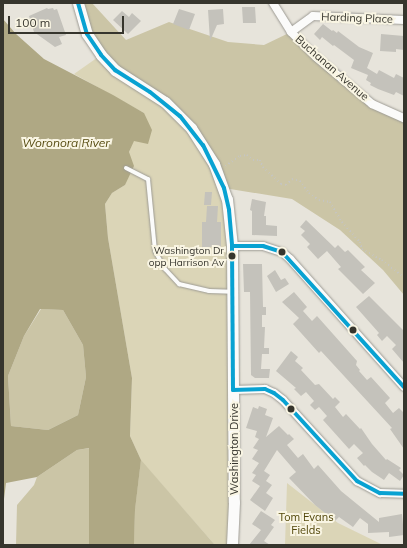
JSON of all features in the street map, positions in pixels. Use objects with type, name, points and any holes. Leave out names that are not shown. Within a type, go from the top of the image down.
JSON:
[{"type":"street","name":"Washington Drive","points":[[78,3],[87,34],[101,55],[115,70],[150,92],[180,116],[203,145],[214,164],[227,199],[232,246],[234,390],[234,502],[232,545]]},
{"type":"street","name":"Buchanan Avenue","points":[[273,3],[291,32],[316,57],[372,104],[404,118]]},
{"type":"street","name":"Harding Place","points":[[291,32],[312,16],[404,20]]},
{"type":"street","points":[[232,246],[263,246],[282,252],[290,259],[404,387]]},
{"type":"street","points":[[234,390],[265,389],[274,393],[283,400],[357,482],[380,493],[404,494]]},
{"type":"lane","points":[[126,168],[148,179],[156,251],[165,269],[179,284],[209,291],[232,292]]},
{"type":"path","points":[[214,164],[226,166],[240,156],[247,155],[253,160],[260,160],[263,168],[281,184],[286,185],[292,179],[300,181],[309,193],[319,200],[330,202],[342,222],[360,242],[362,249],[382,260],[404,277]]},
{"type":"green space","points":[[101,55],[191,128],[227,199],[231,545],[215,545],[150,471],[134,545],[135,510],[141,460],[130,436],[132,378],[108,238],[105,204],[112,193],[125,185],[129,152],[144,113],[74,74]]},
{"type":"green space","name":"Tom Evans Fields","points":[[287,483],[338,523],[383,545],[285,545]]},
{"type":"shaded area","points":[[78,3],[92,3],[126,40],[169,22],[228,42],[264,45],[291,32],[357,91],[404,122],[404,295],[383,270],[340,230],[292,199],[224,188],[191,129],[101,55]]},
{"type":"shaded area","points":[[41,309],[63,310],[83,345],[86,377],[78,415],[48,430],[11,426],[8,376],[24,336]]},
{"type":"shaded area","points":[[90,448],[89,545],[16,545],[17,505],[34,485],[37,477],[77,450]]},
{"type":"shaded area","points":[[141,460],[215,545],[134,545],[135,510]]},
{"type":"water","name":"Woronora River","points":[[3,19],[16,34],[44,59],[144,113],[152,130],[148,144],[134,141],[129,152],[134,166],[125,185],[112,193],[105,204],[108,238],[132,378],[130,436],[141,460],[135,510],[134,545],[89,545],[89,448],[77,450],[37,477],[6,483],[3,507]],"holes":[[[40,309],[63,310],[83,345],[86,377],[78,415],[48,430],[11,426],[8,376],[24,336]]]},
{"type":"building","points":[[242,7],[255,7],[256,23],[243,23]]},
{"type":"building","points":[[47,8],[53,8],[54,10],[57,9],[66,35],[59,37],[62,44],[55,47],[34,32],[29,16]]},
{"type":"building","points":[[179,9],[195,14],[189,30],[173,24]]},
{"type":"building","points":[[223,9],[224,24],[217,25],[210,41],[208,10]]},
{"type":"building","points":[[122,11],[129,17],[132,13],[141,21],[128,34],[113,20]]},
{"type":"building","points":[[323,24],[332,31],[333,30],[337,33],[338,31],[359,47],[373,53],[367,68],[377,74],[379,70],[394,78],[396,74],[404,78],[404,96],[396,92],[394,95],[370,85],[371,83],[366,80],[368,75],[351,68],[354,60],[322,37],[320,40],[314,34]]},
{"type":"building","points":[[381,34],[404,36],[404,50],[396,49],[396,52],[380,51]]},
{"type":"building","points":[[205,192],[212,192],[211,205],[204,205]]},
{"type":"building","points":[[252,199],[266,202],[264,216],[266,216],[266,225],[277,226],[277,236],[252,235],[252,211],[250,210]]},
{"type":"building","points":[[207,206],[218,206],[217,222],[221,222],[221,247],[202,247],[202,222],[206,222]]},
{"type":"building","points":[[306,220],[335,248],[338,245],[345,252],[348,250],[365,267],[361,270],[375,283],[363,294],[338,269],[341,267],[327,251],[318,259],[307,247],[310,244],[301,235],[305,231],[300,227]]},
{"type":"building","points":[[243,264],[262,264],[263,307],[266,307],[266,315],[262,315],[262,327],[265,327],[264,348],[269,348],[269,354],[262,354],[261,369],[270,369],[269,378],[255,378],[251,375],[250,292],[244,292]]},
{"type":"building","points":[[275,270],[281,280],[285,278],[289,284],[276,292],[267,276]]},
{"type":"building","points":[[294,292],[307,307],[303,311],[312,321],[317,316],[357,361],[356,365],[360,370],[359,371],[367,380],[371,377],[390,398],[385,403],[393,413],[399,408],[404,413],[404,449],[390,429],[392,428],[321,351],[319,353],[293,324],[299,318],[282,302]]},
{"type":"building","points":[[369,296],[404,331],[404,363],[392,349],[396,345],[387,336],[382,341],[377,335],[379,333],[356,307]]},
{"type":"building","points":[[291,351],[298,357],[295,361],[303,368],[301,370],[315,385],[319,384],[333,399],[335,397],[340,402],[335,407],[343,417],[346,414],[360,429],[361,428],[386,460],[387,459],[401,468],[399,470],[404,475],[400,481],[389,473],[384,480],[365,465],[364,466],[357,458],[363,453],[354,444],[349,449],[323,420],[327,416],[319,407],[315,410],[310,405],[314,401],[306,392],[301,396],[294,389],[296,388],[276,371]]},
{"type":"building","points":[[259,406],[267,409],[265,415],[273,418],[266,437],[279,426],[294,439],[287,445],[298,458],[303,454],[314,469],[318,465],[341,491],[379,522],[379,518],[402,514],[404,535],[389,537],[389,532],[368,533],[368,524],[360,518],[353,527],[339,517],[335,521],[315,505],[289,478],[296,472],[277,450],[264,471],[270,475],[266,481],[272,485],[266,493],[273,498],[265,511],[250,500],[260,486],[252,481],[256,475],[252,473],[259,463],[252,459],[258,450],[253,448],[259,439],[255,437],[257,431],[246,428],[253,407],[258,409]]},
{"type":"building","points":[[261,511],[275,520],[271,525],[274,527],[264,541],[270,545],[249,545],[261,530],[252,524]]},
{"type":"transit line","points":[[78,3],[87,34],[101,55],[115,70],[150,92],[180,116],[203,145],[224,188],[229,210],[232,246],[233,390],[265,389],[274,393],[283,400],[357,481],[380,493],[404,494]]},
{"type":"transit line","points":[[232,246],[263,246],[282,252],[404,387]]},
{"type":"place","name":"Washington Dr opp Harrison Av","points":[[232,256]]}]
